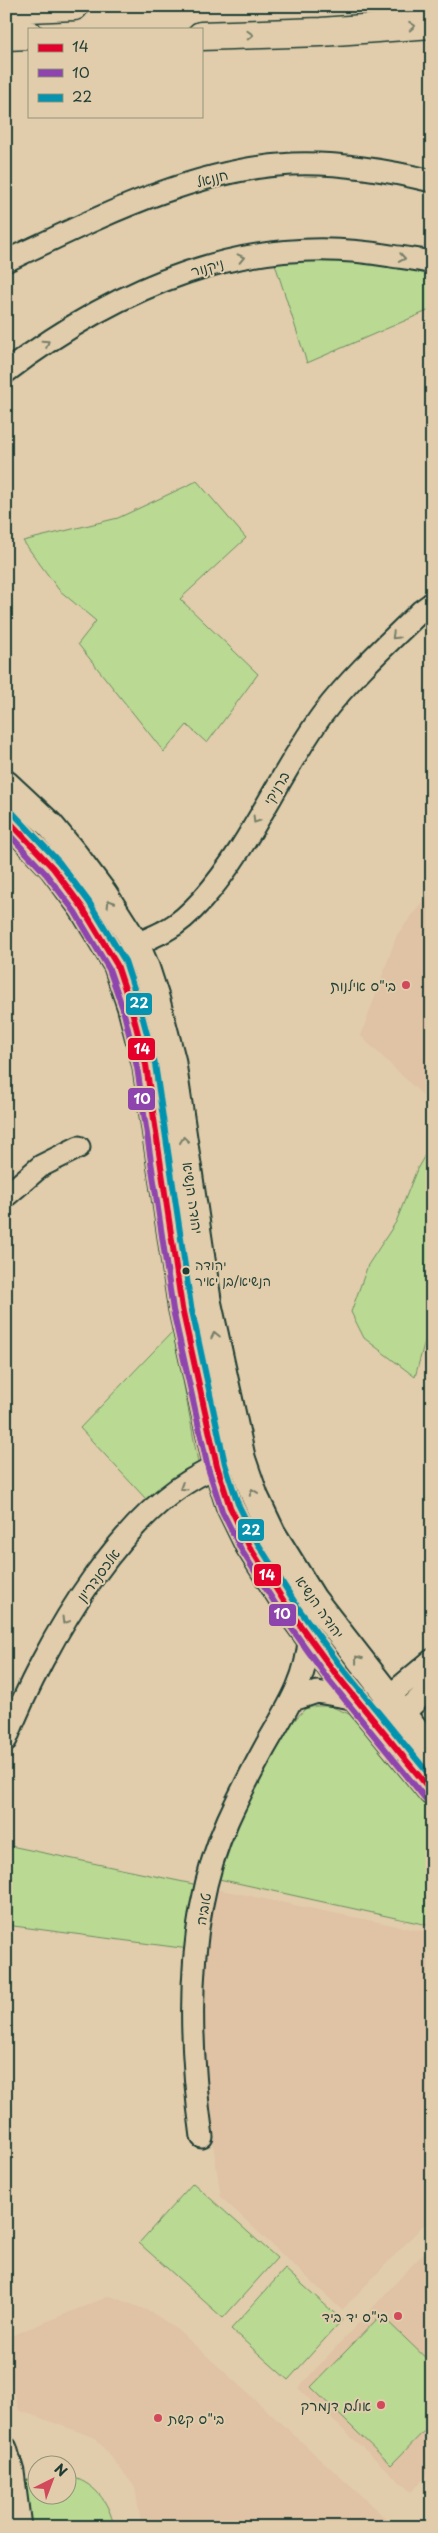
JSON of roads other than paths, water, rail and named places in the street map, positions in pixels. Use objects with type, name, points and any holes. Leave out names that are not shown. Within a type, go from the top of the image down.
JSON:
[{"type":"main road","points":[[6,9],[74,6]]},
{"type":"main road","points":[[202,36],[321,32],[432,24]]},
{"type":"main road","points":[[6,36],[28,35]]},
{"type":"street","name":"חננאל","points":[[6,261],[142,200],[187,184],[239,171],[292,164],[343,165],[394,172],[432,181]]},
{"type":"street","name":"ניקנור","points":[[6,372],[93,312],[151,286],[201,268],[248,256],[299,250],[360,250],[432,264]]},
{"type":"street","name":"ברניקי","points":[[117,965],[122,956],[136,944],[168,930],[185,918],[202,899],[224,873],[278,782],[322,716],[368,663],[432,603]]},
{"type":"street","name":"יהודה הנשיא","points":[[6,784],[50,825],[104,894],[136,944],[156,999],[172,1060],[208,1304],[242,1459],[255,1498],[272,1533],[313,1599],[432,1752]]},
{"type":"street","name":"יהודה הנשיא","points":[[6,818],[53,868],[82,907],[117,965],[131,1007],[146,1065],[182,1308],[217,1466],[230,1507],[249,1546],[309,1639],[356,1700],[432,1792]]},
{"type":"street","points":[[6,1196],[41,1166],[79,1148]]},
{"type":"street","name":"אלכסנדריון","points":[[6,1740],[58,1633],[101,1567],[153,1510],[178,1489],[217,1466],[242,1459]]},
{"type":"street","name":"טוביה","points":[[202,2137],[197,2098],[193,1984],[211,1864],[248,1777],[293,1700],[306,1667],[309,1639]]},
{"type":"street","points":[[395,1706],[432,1660]]},
{"type":"street","points":[[375,1722],[395,1706],[432,1686]]},
{"type":"street","points":[[293,1700],[317,1692],[356,1700]]},
{"type":"street","points":[[6,2448],[13,2472],[20,2527]]},
{"type":"place","name":"בי\"ס אילנות","points":[[406,985]]},
{"type":"place","name":"יהודה הנשיא/בן יאיר","points":[[186,1271]]},
{"type":"place","name":"בי\"ס יד ביד","points":[[398,2316]]},
{"type":"place","name":"אולם דנמרק","points":[[381,2405]]},
{"type":"place","name":"בי\"ס קשת","points":[[158,2418]]}]
